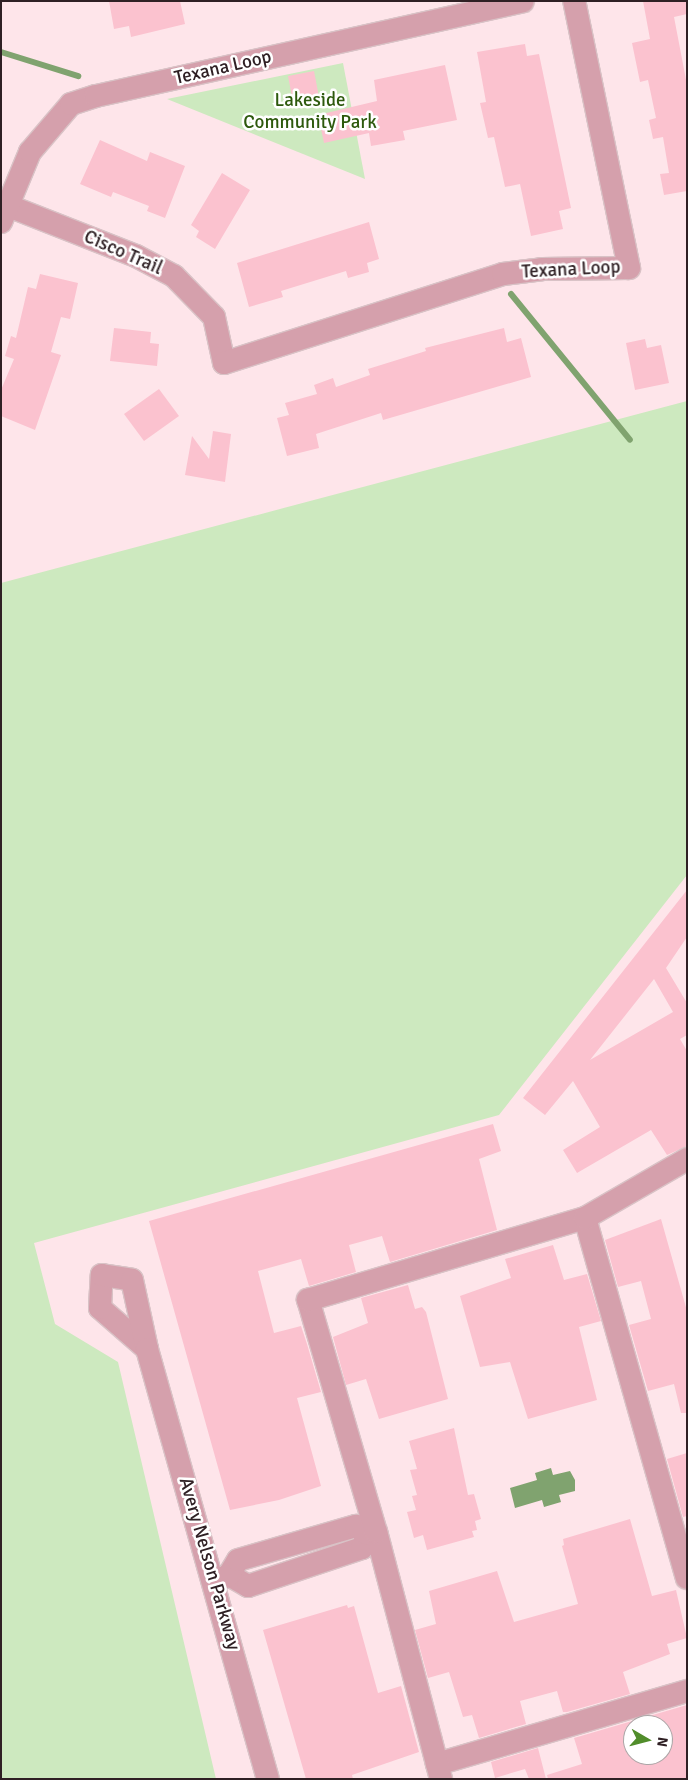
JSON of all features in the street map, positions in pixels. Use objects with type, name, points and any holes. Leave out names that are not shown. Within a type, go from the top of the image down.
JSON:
[{"type":"street","name":"Texana Loop","points":[[3,210],[30,152],[71,104],[96,96],[522,1]]},
{"type":"street","name":"Texana Loop","points":[[224,363],[503,274],[542,269],[629,268],[574,1]]},
{"type":"street","name":"Cisco Trail","points":[[3,210],[136,256],[174,276],[214,317],[224,363]]},
{"type":"street","points":[[687,1160],[585,1218],[308,1300],[439,1771],[687,1691]]},
{"type":"street","points":[[585,1218],[687,1578]]},
{"type":"street","name":"Avery Nelson Parkway","points":[[147,1349],[222,1579],[268,1779]]},
{"type":"street","points":[[222,1579],[248,1586],[362,1548],[372,1533]]},
{"type":"green space","name":"Lakeside Community Park","points":[[343,63],[365,179],[167,99]]},
{"type":"green space","points":[[687,401],[687,875],[499,1115],[34,1243],[55,1324],[118,1362],[216,1779],[1,1779],[1,583]]},
{"type":"shaded area","points":[[551,1468],[553,1475],[570,1471],[575,1480],[575,1491],[559,1495],[561,1502],[544,1507],[542,1500],[515,1508],[510,1488],[537,1480],[535,1473]]},
{"type":"building","points":[[109,1],[180,1],[185,24],[131,37],[129,26],[114,29]]},
{"type":"building","points":[[643,1],[687,1],[687,14],[674,17],[687,85],[687,191],[664,195],[660,174],[669,173],[663,137],[653,139],[649,120],[656,118],[648,80],[640,82],[632,43],[650,39]]},
{"type":"building","points":[[525,44],[527,56],[539,54],[571,208],[559,211],[563,229],[531,236],[520,184],[505,187],[494,137],[488,138],[480,103],[486,102],[477,52]]},
{"type":"building","points":[[445,65],[457,120],[403,131],[405,140],[371,146],[369,133],[324,143],[318,115],[377,101],[374,80]]},
{"type":"building","points":[[314,71],[319,97],[293,102],[288,76]]},
{"type":"building","points":[[100,140],[147,161],[150,152],[185,166],[165,218],[147,211],[149,206],[113,192],[111,197],[80,184]]},
{"type":"building","points":[[222,173],[250,190],[215,249],[196,237],[199,231],[191,225]]},
{"type":"building","points":[[369,222],[379,259],[367,263],[369,272],[348,278],[346,271],[281,291],[283,297],[249,307],[237,263]]},
{"type":"building","points":[[40,274],[78,283],[70,319],[61,317],[51,352],[61,355],[35,430],[1,416],[1,390],[14,359],[5,356],[11,336],[16,338],[28,287],[36,289]]},
{"type":"building","points":[[114,328],[151,332],[150,343],[159,344],[157,366],[110,361]]},
{"type":"building","points":[[504,328],[507,342],[521,338],[531,377],[383,420],[381,413],[316,434],[319,448],[287,456],[277,418],[289,415],[285,403],[317,394],[314,385],[333,378],[336,387],[370,375],[368,369],[426,351],[425,348]]},
{"type":"building","points":[[645,339],[647,348],[661,345],[669,383],[635,390],[626,343]]},
{"type":"building","points":[[159,389],[179,416],[144,441],[124,414]]},
{"type":"building","points":[[213,431],[231,434],[225,482],[185,475],[192,436],[209,459]]},
{"type":"building","points":[[687,890],[687,937],[666,968],[687,1003],[687,1035],[680,1039],[687,1051],[687,1146],[667,1155],[651,1130],[577,1173],[563,1150],[600,1127],[573,1081],[545,1115],[523,1098]],"holes":[[[654,979],[673,1012],[590,1060]]]},
{"type":"building","points":[[493,1124],[501,1151],[479,1159],[497,1230],[390,1262],[382,1236],[349,1245],[356,1272],[309,1286],[301,1259],[258,1271],[274,1333],[301,1326],[307,1344],[321,1392],[297,1398],[321,1486],[279,1500],[230,1510],[149,1221]]},
{"type":"building","points":[[661,1219],[687,1311],[687,1413],[681,1413],[674,1384],[648,1391],[629,1325],[651,1319],[641,1281],[618,1287],[605,1240]]},
{"type":"building","points":[[553,1245],[564,1280],[587,1274],[601,1321],[579,1327],[597,1400],[528,1419],[510,1362],[480,1367],[460,1296],[511,1278],[505,1259]]},
{"type":"building","points":[[408,1285],[415,1309],[422,1307],[426,1312],[448,1399],[379,1419],[366,1379],[346,1385],[333,1337],[368,1323],[361,1298]]},
{"type":"building","points":[[454,1428],[468,1495],[474,1494],[481,1519],[475,1521],[477,1530],[472,1531],[474,1537],[427,1550],[423,1535],[414,1538],[407,1512],[416,1510],[412,1496],[417,1495],[410,1470],[417,1469],[409,1441]]},
{"type":"building","points":[[687,1453],[687,1516],[683,1517],[667,1459]]},
{"type":"building","points":[[630,1519],[652,1596],[676,1590],[687,1638],[667,1644],[670,1654],[623,1672],[630,1694],[567,1712],[563,1712],[557,1691],[520,1701],[526,1724],[479,1738],[472,1715],[463,1717],[449,1672],[428,1678],[415,1630],[436,1624],[429,1591],[497,1571],[514,1622],[578,1604],[562,1546],[564,1545],[563,1539]]},
{"type":"building","points":[[347,1605],[348,1608],[354,1606],[378,1693],[401,1686],[419,1752],[352,1775],[353,1779],[306,1779],[263,1630]]},
{"type":"building","points":[[687,1705],[687,1779],[548,1779],[547,1775],[582,1764],[574,1738],[623,1724],[623,1765],[673,1765],[673,1715],[653,1715]]},
{"type":"building","points":[[538,1748],[546,1779],[529,1779],[525,1769],[495,1778],[491,1762]]},
{"type":"waterway","points":[[1,52],[78,76]]},
{"type":"waterway","points":[[511,294],[630,440]]}]
